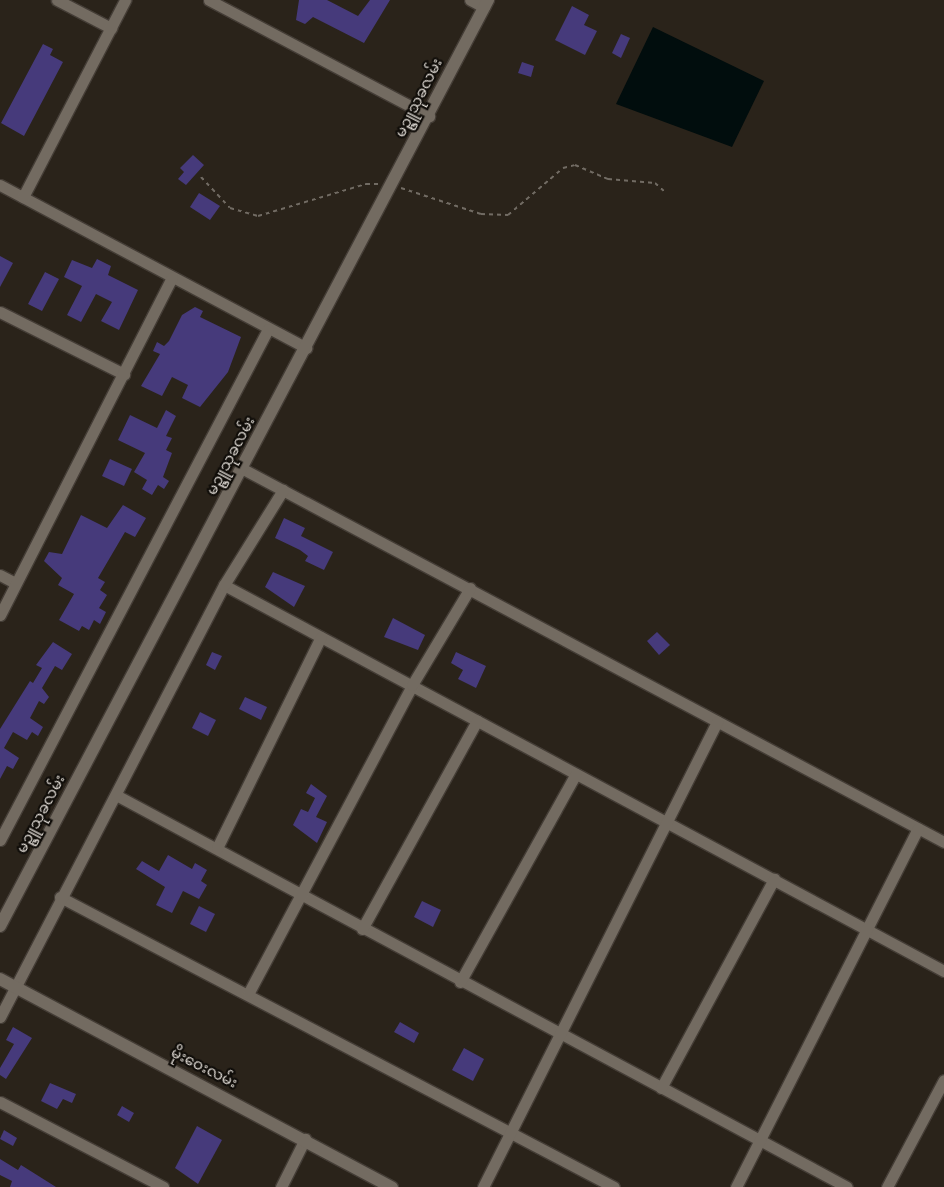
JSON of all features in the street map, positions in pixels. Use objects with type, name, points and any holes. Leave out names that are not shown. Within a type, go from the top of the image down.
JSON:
[{"type":"street","points":[[57,0],[111,28]]},
{"type":"street","points":[[23,198],[125,0]]},
{"type":"street","points":[[209,0],[428,116]]},
{"type":"street","points":[[471,0],[486,4]]},
{"type":"street","name":"မဥ္ဇူသုခလမ်း","points":[[0,926],[486,4]]},
{"type":"street","points":[[0,185],[306,348]]},
{"type":"street","points":[[0,615],[172,277]]},
{"type":"street","points":[[0,312],[124,374]]},
{"type":"street","points":[[2,833],[268,328]]},
{"type":"street","points":[[242,468],[944,842]]},
{"type":"street","points":[[0,1017],[60,897],[116,795],[224,585],[283,490]]},
{"type":"street","points":[[0,575],[16,584]]},
{"type":"street","points":[[224,585],[576,774],[670,822],[944,971]]},
{"type":"street","points":[[248,994],[412,686],[470,588]]},
{"type":"street","points":[[217,848],[321,637]]},
{"type":"street","points":[[362,929],[477,721]]},
{"type":"street","points":[[484,1187],[559,1034],[670,822],[717,722]]},
{"type":"street","points":[[460,982],[576,774]]},
{"type":"street","points":[[116,795],[217,848],[300,896],[460,982],[847,1187]]},
{"type":"street","points":[[736,1187],[868,930],[918,828]]},
{"type":"street","points":[[661,1088],[774,879]]},
{"type":"street","points":[[60,897],[614,1187]]},
{"type":"street","name":"မိုးဝေးလမ်း","points":[[0,979],[392,1187]]},
{"type":"street","points":[[887,1187],[944,1080]]},
{"type":"street","points":[[0,1102],[163,1187]]},
{"type":"street","points":[[281,1187],[305,1140]]},
{"type":"path","points":[[201,177],[230,208],[252,215],[289,210],[366,184],[392,185],[480,214],[508,215],[563,168],[576,165],[608,179],[655,183],[664,192]]},
{"type":"shaded area","points":[[653,27],[764,81],[732,147],[616,104]]},
{"type":"building","points":[[299,0],[327,0],[358,16],[370,0],[390,0],[364,43],[313,17],[305,24],[296,20]]},
{"type":"building","points":[[572,6],[589,15],[584,25],[597,31],[585,55],[555,40]]},
{"type":"building","points":[[621,34],[630,38],[621,58],[612,53]]},
{"type":"building","points":[[43,44],[53,49],[50,55],[63,62],[24,136],[1,123]]},
{"type":"building","points":[[522,62],[534,66],[531,77],[518,73]]},
{"type":"building","points":[[193,155],[204,165],[186,185],[178,179],[184,172],[180,168]]},
{"type":"building","points":[[199,193],[220,206],[210,220],[190,207]]},
{"type":"building","points":[[0,256],[13,263],[0,287]]},
{"type":"building","points":[[97,259],[111,266],[108,275],[138,290],[119,330],[101,321],[112,302],[96,294],[81,322],[67,315],[82,286],[64,277],[72,260],[92,268]]},
{"type":"building","points":[[45,272],[59,279],[42,311],[28,304]]},
{"type":"building","points":[[195,307],[203,311],[200,317],[241,337],[228,372],[200,407],[182,398],[188,385],[172,377],[162,396],[141,386],[160,354],[153,351],[157,342],[164,346],[169,341],[182,315]]},
{"type":"building","points":[[166,410],[176,416],[166,436],[172,438],[166,450],[172,453],[163,477],[169,481],[164,489],[158,485],[152,495],[142,489],[147,480],[134,472],[145,453],[118,440],[130,415],[157,428]]},
{"type":"building","points":[[110,459],[132,469],[124,486],[102,476]]},
{"type":"building","points":[[123,505],[146,518],[135,537],[125,532],[98,578],[105,582],[100,590],[107,595],[99,608],[106,612],[100,624],[94,620],[89,630],[82,626],[79,631],[59,620],[74,594],[58,585],[62,578],[44,561],[49,552],[62,554],[81,515],[107,528]]},
{"type":"building","points":[[284,518],[305,528],[301,536],[333,552],[324,570],[305,561],[308,556],[300,550],[275,538]]},
{"type":"building","points":[[273,572],[305,586],[294,607],[265,587]]},
{"type":"building","points":[[393,618],[425,635],[418,650],[384,637]]},
{"type":"building","points":[[657,632],[670,645],[659,655],[647,641]]},
{"type":"building","points":[[53,642],[72,654],[62,670],[55,666],[42,688],[49,697],[44,704],[39,701],[30,718],[43,727],[38,736],[32,732],[27,740],[13,732],[4,748],[19,758],[13,769],[7,766],[0,779],[0,729],[30,681],[33,683],[42,668],[36,665]]},
{"type":"building","points":[[212,652],[222,656],[215,670],[206,665]]},
{"type":"building","points":[[456,652],[486,666],[476,688],[458,679],[463,670],[451,663]]},
{"type":"building","points":[[245,697],[267,707],[261,720],[239,709]]},
{"type":"building","points":[[200,712],[216,720],[208,736],[192,728]]},
{"type":"building","points":[[311,784],[327,796],[316,817],[327,822],[317,843],[293,825],[301,809],[308,812],[315,798],[306,793]]},
{"type":"building","points":[[168,855],[192,869],[195,863],[207,870],[201,881],[207,885],[199,899],[183,891],[172,913],[156,905],[165,887],[136,869],[142,861],[159,871]]},
{"type":"building","points":[[422,901],[441,910],[433,927],[414,917]]},
{"type":"building","points":[[199,906],[215,914],[206,932],[190,924]]},
{"type":"building","points":[[400,1022],[419,1033],[414,1043],[394,1032]]},
{"type":"building","points":[[13,1027],[32,1038],[6,1079],[0,1075],[0,1068],[14,1044],[6,1040]]},
{"type":"building","points":[[464,1048],[484,1059],[473,1081],[452,1070]]},
{"type":"building","points":[[50,1083],[76,1094],[72,1103],[63,1099],[57,1109],[41,1101]]},
{"type":"building","points":[[122,1106],[134,1113],[129,1122],[117,1115]]},
{"type":"building","points":[[197,1126],[222,1140],[198,1184],[175,1168]]},
{"type":"building","points":[[4,1130],[17,1138],[13,1146],[0,1139]]},
{"type":"building","points":[[0,1159],[18,1170],[21,1165],[56,1187],[10,1187],[12,1181],[0,1175]]}]
